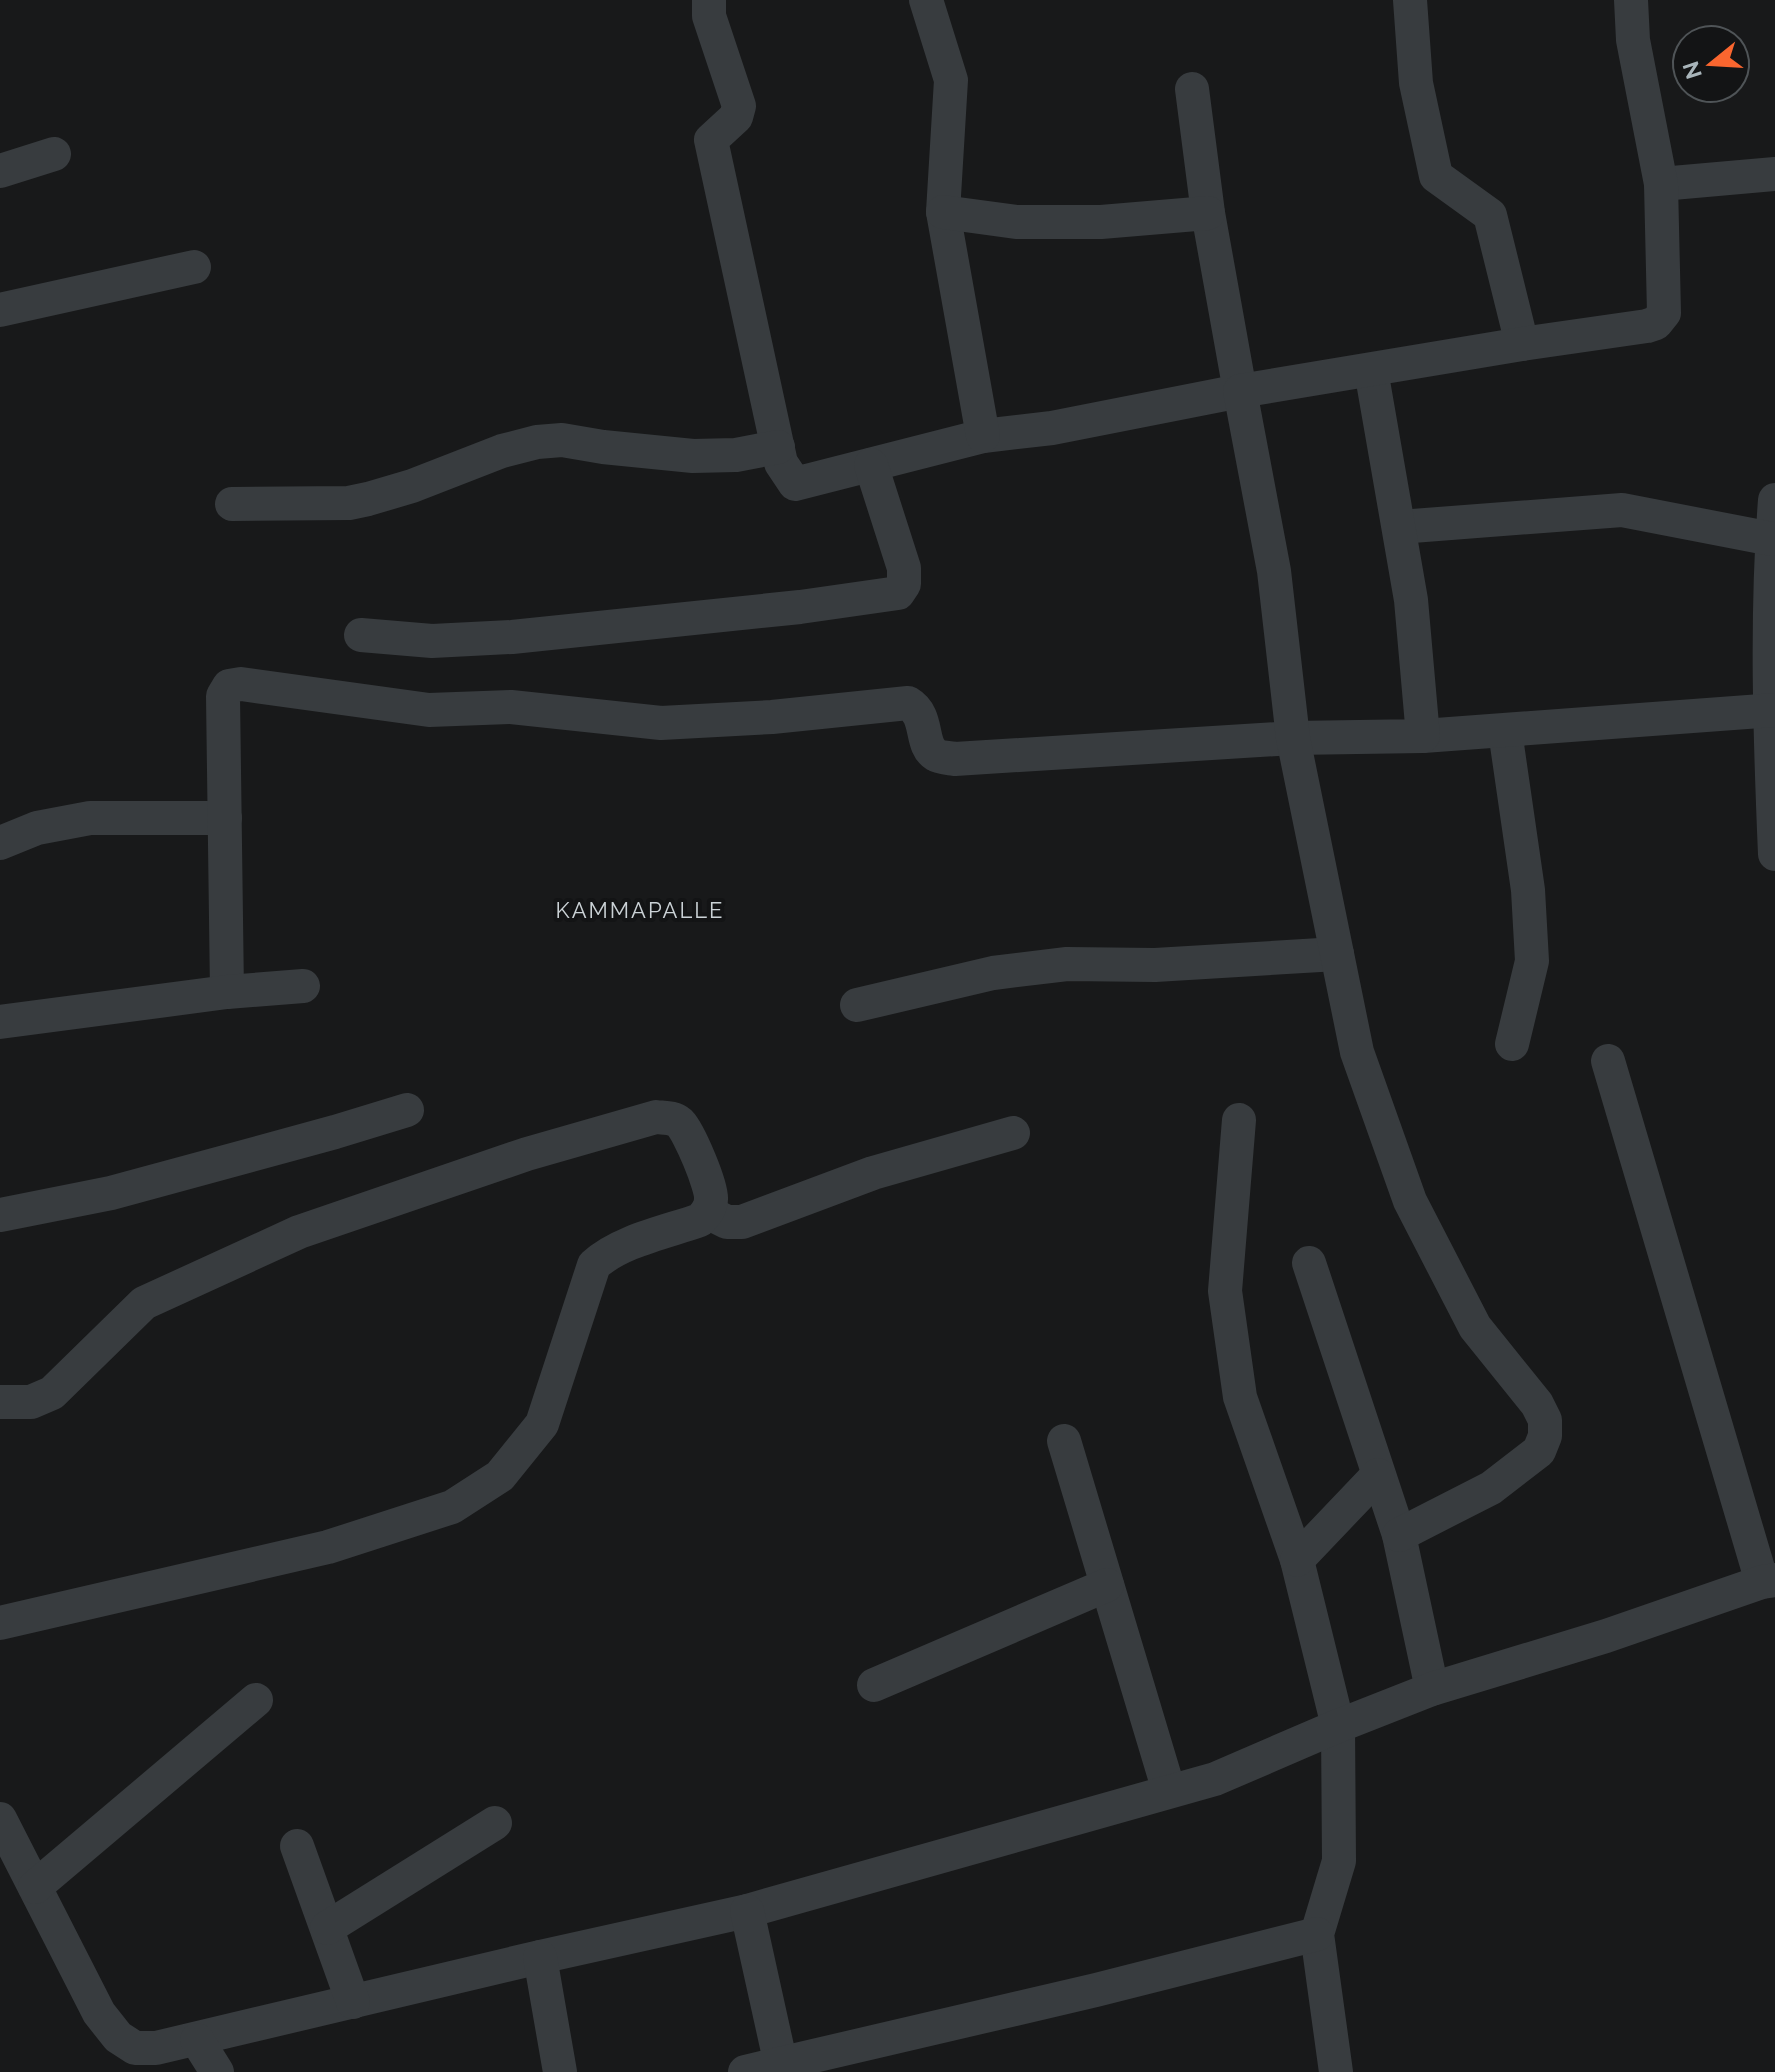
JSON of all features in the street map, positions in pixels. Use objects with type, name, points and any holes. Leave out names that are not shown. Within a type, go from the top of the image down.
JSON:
[{"type":"street","points":[[709,0],[709,16],[739,106],[736,117],[711,140],[781,463],[795,484],[983,436],[1052,428],[1240,391],[1656,323],[1664,313],[1661,184],[1633,40],[1631,0]]},
{"type":"street","points":[[926,0],[951,80],[943,212],[983,436]]},
{"type":"street","points":[[1410,0],[1416,83],[1436,176],[1490,215],[1522,344]]},
{"type":"street","points":[[1192,89],[1208,213],[1274,571],[1293,738],[1357,1052],[1410,1201],[1475,1327],[1537,1404],[1545,1420],[1545,1436],[1539,1451],[1491,1488],[1399,1535]]},
{"type":"street","points":[[0,171],[54,154]]},
{"type":"street","points":[[1661,184],[1775,174]]},
{"type":"street","points":[[943,212],[1016,222],[1101,222],[1208,213]]},
{"type":"street","points":[[1,306],[194,267]]},
{"type":"street","points":[[1371,370],[1411,600],[1423,736]]},
{"type":"street","points":[[232,504],[349,503],[412,486],[502,451],[537,442],[562,440],[693,456],[736,455],[778,447]]},
{"type":"street","points":[[361,635],[432,641],[512,637],[800,607],[898,593],[904,584],[904,568],[871,465]]},
{"type":"street","points":[[1775,500],[1772,539],[1775,854]]},
{"type":"street","points":[[1399,527],[1622,510],[1772,539]]},
{"type":"street","points":[[227,992],[223,696],[229,686],[241,684],[418,709],[511,707],[661,723],[772,717],[908,703],[922,719],[928,747],[936,755],[955,759],[1293,738],[1423,736],[1772,710]]},
{"type":"street","points":[[1505,731],[1528,890],[1532,961],[1512,1044]]},
{"type":"street","points":[[0,843],[37,828],[90,818],[225,818]]},
{"type":"street","points":[[857,1005],[993,973],[1067,964],[1155,965],[1337,954]]},
{"type":"street","points":[[0,1022],[227,992],[303,986]]},
{"type":"street","points":[[0,1819],[99,2013],[118,2037],[135,2048],[156,2048],[747,1911],[1215,1779],[1432,1689],[1606,1636],[1769,1581],[1608,1061]]},
{"type":"street","points":[[0,1215],[111,1193],[407,1110]]},
{"type":"street","points":[[0,1402],[31,1402],[52,1393],[144,1303],[299,1232],[527,1154],[656,1117],[669,1118],[678,1121],[687,1132],[711,1188],[712,1202],[700,1220],[619,1248],[594,1265],[542,1424],[500,1476],[452,1507],[328,1547],[0,1623]]},
{"type":"street","points":[[1239,1120],[1225,1291],[1240,1397],[1297,1560],[1338,1726],[1339,1861],[1317,1934],[1336,2072]]},
{"type":"street","points":[[707,1212],[727,1222],[742,1222],[873,1173],[1013,1133]]},
{"type":"street","points":[[1309,1263],[1399,1535],[1432,1689]]},
{"type":"street","points":[[1064,1441],[1169,1791]]},
{"type":"street","points":[[1297,1560],[1378,1475]]},
{"type":"street","points":[[874,1685],[1107,1585]]},
{"type":"street","points":[[35,1887],[256,1700]]},
{"type":"street","points":[[327,1928],[495,1823]]},
{"type":"street","points":[[297,1846],[353,2002]]},
{"type":"street","points":[[747,1911],[781,2065]]},
{"type":"street","points":[[745,2072],[1096,1990],[1317,1934]]},
{"type":"street","points":[[540,1957],[560,2072]]},
{"type":"street","points":[[197,2040],[217,2072]]},
{"type":"district","name":"KAMMAPALLE","points":[[640,910]]}]
